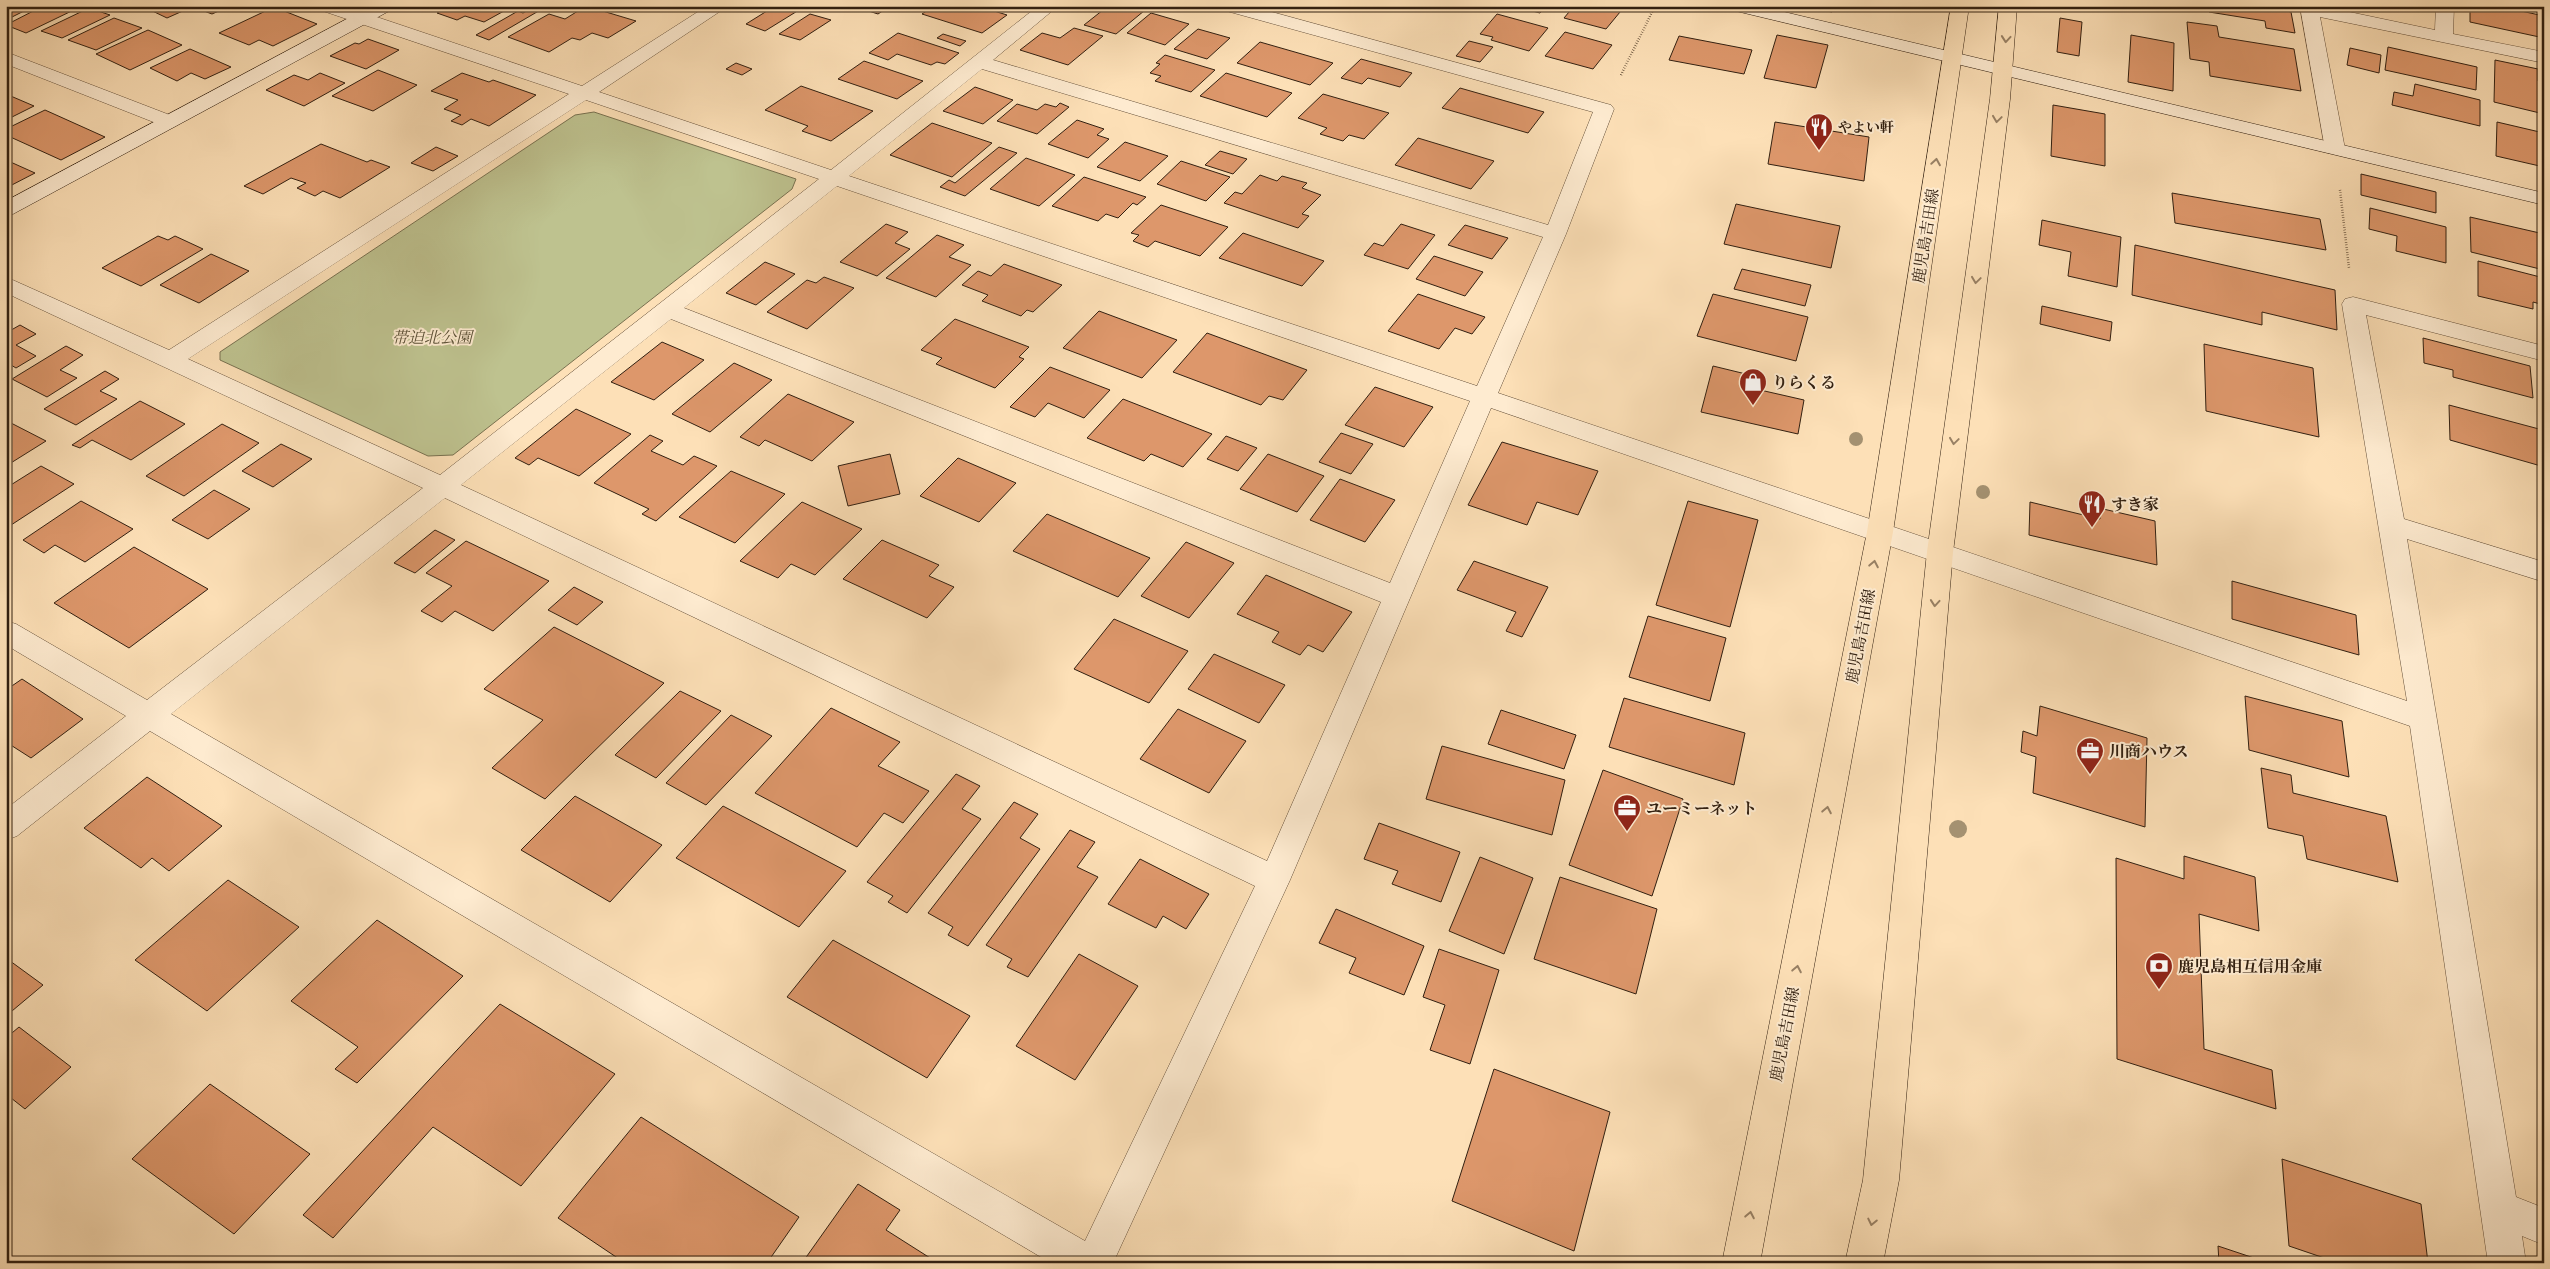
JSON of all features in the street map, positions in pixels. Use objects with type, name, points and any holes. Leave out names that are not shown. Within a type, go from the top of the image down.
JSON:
[{"type":"main road","name":"鹿児島吉田線","points":[[1741,1263],[1880,532],[1960,6]]},
{"type":"main road","points":[[1864,1263],[1881,1180],[1940,552],[2003,71],[2008,6]]},
{"type":"street","points":[[326,6],[1484,397],[2424,719]]},
{"type":"street","points":[[6,210],[168,121],[385,6]]},
{"type":"street","points":[[170,360],[719,6]]},
{"type":"street","points":[[1094,1263],[1274,880],[1555,234],[1604,109],[1229,6]]},
{"type":"street","points":[[1736,6],[2544,199]]},
{"type":"street","points":[[2444,37],[2445,6]]},
{"type":"street","points":[[6,827],[668,310],[1047,7]]},
{"type":"street","points":[[2335,149],[2309,8],[2544,58]]},
{"type":"street","points":[[6,57],[168,121]]},
{"type":"street","points":[[980,62],[1555,234]]},
{"type":"street","points":[[6,284],[442,486],[1274,880]]},
{"type":"street","points":[[2507,1263],[2393,524],[2353,304],[2544,354]]},
{"type":"street","points":[[668,310],[1397,597]]},
{"type":"street","points":[[2393,524],[2544,572]]},
{"type":"street","points":[[6,632],[1087,1263]]},
{"type":"street","points":[[2500,1208],[2544,1227]]},
{"type":"path","points":[[1604,109],[1655,6]]},
{"type":"path","points":[[2335,149],[2353,304]]},
{"type":"green space","name":"帯迫北公園","points":[[594,112],[796,179],[792,189],[453,455],[428,456],[220,360],[220,352],[575,115]]},
{"type":"building","points":[[6,6],[34,6],[12,17],[6,14]]},
{"type":"building","points":[[43,6],[82,6],[26,33],[6,25]]},
{"type":"building","points":[[142,6],[194,6],[167,18]]},
{"type":"building","points":[[213,6],[230,6],[212,14],[204,11]]},
{"type":"building","points":[[449,6],[513,6],[484,22],[465,16],[457,20],[437,13]]},
{"type":"building","points":[[586,6],[636,21],[608,38],[592,33],[580,40],[572,38],[549,52],[508,37],[549,14],[565,19]]},
{"type":"building","points":[[775,6],[788,6],[799,10],[765,31],[746,24]]},
{"type":"building","points":[[853,6],[890,6],[878,14]]},
{"type":"building","points":[[934,6],[978,6],[1007,15],[982,33],[922,14]]},
{"type":"building","points":[[1108,6],[1150,6],[1116,34],[1084,25]]},
{"type":"building","points":[[1513,6],[1546,6],[1540,13]]},
{"type":"building","points":[[1574,6],[1625,6],[1606,29],[1564,18]]},
{"type":"building","points":[[1798,6],[1844,6],[1844,10],[1833,8],[1832,12]]},
{"type":"building","points":[[2208,6],[2263,6],[2291,12],[2295,33],[2266,28],[2265,21],[2209,12]]},
{"type":"building","points":[[2470,6],[2498,6],[2544,16],[2544,38],[2470,22]]},
{"type":"building","points":[[274,7],[317,24],[273,46],[259,40],[249,45],[219,33]]},
{"type":"building","points":[[534,7],[542,9],[489,40],[476,35],[518,11],[523,13]]},
{"type":"building","points":[[89,8],[110,15],[62,38],[41,31]]},
{"type":"building","points":[[1151,13],[1189,24],[1165,45],[1127,33]]},
{"type":"building","points":[[810,14],[831,20],[800,40],[779,34]]},
{"type":"building","points":[[1497,14],[1548,28],[1529,51],[1491,40],[1493,37],[1480,34]]},
{"type":"building","points":[[114,18],[142,28],[96,50],[68,40]]},
{"type":"building","points":[[2060,18],[2082,22],[2079,56],[2057,52]]},
{"type":"building","points":[[2187,22],[2217,26],[2219,37],[2294,49],[2301,91],[2210,76],[2209,62],[2190,59]]},
{"type":"building","points":[[1074,28],[1103,36],[1068,65],[1020,50],[1042,33],[1060,38]]},
{"type":"building","points":[[1198,29],[1230,38],[1207,59],[1174,49]]},
{"type":"building","points":[[148,30],[182,45],[130,70],[96,54]]},
{"type":"building","points":[[1565,32],[1612,45],[1593,69],[1545,56]]},
{"type":"building","points":[[898,33],[959,53],[945,64],[937,62],[931,65],[897,54],[888,60],[869,53]]},
{"type":"building","points":[[943,34],[966,41],[960,46],[937,38]]},
{"type":"building","points":[[1777,35],[1828,45],[1816,88],[1764,78]]},
{"type":"building","points":[[2131,35],[2174,43],[2173,91],[2128,82]]},
{"type":"building","points":[[1679,36],[1752,50],[1744,74],[1669,60]]},
{"type":"building","points":[[368,39],[399,50],[366,69],[330,56],[355,43],[359,44]]},
{"type":"building","points":[[1469,41],[1493,47],[1480,62],[1456,56]]},
{"type":"building","points":[[1260,42],[1333,63],[1310,85],[1237,63]]},
{"type":"building","points":[[2388,47],[2477,67],[2476,90],[2385,70]]},
{"type":"building","points":[[2350,48],[2381,55],[2379,73],[2347,65]]},
{"type":"building","points":[[190,49],[231,67],[205,79],[191,73],[177,81],[150,68]]},
{"type":"building","points":[[1165,55],[1215,70],[1191,92],[1155,81],[1161,76],[1150,73],[1160,64],[1156,63]]},
{"type":"building","points":[[1361,59],[1412,73],[1400,87],[1368,78],[1362,84],[1341,78]]},
{"type":"building","points":[[2495,60],[2538,69],[2538,81],[2544,82],[2544,114],[2494,102]]},
{"type":"building","points":[[864,61],[923,81],[897,99],[838,79]]},
{"type":"building","points":[[736,63],[752,69],[742,75],[726,69]]},
{"type":"building","points":[[378,70],[417,85],[373,111],[332,96]]},
{"type":"building","points":[[320,73],[345,83],[304,106],[266,90],[294,75],[308,80]]},
{"type":"building","points":[[462,73],[489,82],[493,80],[536,95],[489,126],[471,119],[462,125],[451,121],[461,115],[444,109],[458,100],[431,91]]},
{"type":"building","points":[[1226,73],[1292,93],[1267,117],[1200,96]]},
{"type":"building","points":[[2415,84],[2480,100],[2480,126],[2392,105],[2394,92],[2413,96]]},
{"type":"building","points":[[801,86],[873,111],[831,141],[802,131],[808,126],[765,110]]},
{"type":"building","points":[[975,87],[1013,100],[983,124],[943,111]]},
{"type":"building","points":[[1460,88],[1544,112],[1528,133],[1442,108]]},
{"type":"building","points":[[6,94],[34,106],[6,120]]},
{"type":"building","points":[[1323,94],[1389,113],[1364,139],[1349,135],[1343,141],[1320,134],[1327,128],[1298,118]]},
{"type":"building","points":[[1060,103],[1069,107],[1037,134],[997,121],[1017,104],[1037,110],[1045,104],[1056,107]]},
{"type":"building","points":[[2053,105],[2105,114],[2105,166],[2051,156]]},
{"type":"building","points":[[45,110],[105,137],[61,160],[6,135],[6,129]]},
{"type":"building","points":[[1077,120],[1104,129],[1097,135],[1109,139],[1088,158],[1048,144]]},
{"type":"building","name":"やよい軒","points":[[1775,122],[1869,137],[1864,181],[1768,164]]},
{"type":"building","points":[[2497,122],[2544,133],[2544,167],[2496,156]]},
{"type":"building","points":[[932,123],[992,143],[952,177],[890,155]]},
{"type":"building","points":[[1418,138],[1494,161],[1471,189],[1395,165]]},
{"type":"building","points":[[1125,142],[1168,156],[1140,181],[1097,167]]},
{"type":"building","points":[[321,144],[367,162],[371,160],[390,167],[340,198],[323,191],[315,196],[297,188],[306,183],[291,178],[263,194],[244,186]]},
{"type":"building","points":[[436,147],[458,156],[433,171],[411,163]]},
{"type":"building","points":[[999,147],[1017,153],[965,196],[940,187],[949,180],[955,183]]},
{"type":"building","points":[[1220,151],[1247,159],[1233,174],[1205,165]]},
{"type":"building","points":[[1026,158],[1075,175],[1039,206],[990,189]]},
{"type":"building","points":[[6,160],[35,173],[6,188]]},
{"type":"building","points":[[1181,161],[1230,177],[1206,201],[1157,184]]},
{"type":"building","points":[[2361,174],[2436,192],[2436,213],[2361,195]]},
{"type":"building","points":[[1260,175],[1277,181],[1282,176],[1307,183],[1302,188],[1321,195],[1302,214],[1309,216],[1298,228],[1224,203],[1235,192],[1242,194]]},
{"type":"building","points":[[1084,177],[1146,197],[1137,205],[1133,203],[1118,218],[1106,214],[1098,221],[1052,206]]},
{"type":"building","points":[[2172,193],[2320,219],[2326,250],[2175,223]]},
{"type":"building","points":[[1736,204],[1840,226],[1831,268],[1724,244]]},
{"type":"building","points":[[1161,205],[1228,227],[1200,256],[1155,241],[1148,247],[1133,241],[1139,235],[1131,233]]},
{"type":"building","points":[[2370,208],[2446,227],[2446,263],[2396,251],[2397,236],[2369,229]]},
{"type":"building","points":[[2470,217],[2544,234],[2544,270],[2471,252]]},
{"type":"building","points":[[2042,220],[2121,237],[2117,287],[2068,276],[2071,252],[2039,245]]},
{"type":"building","points":[[886,224],[908,232],[895,243],[910,249],[877,276],[840,262]]},
{"type":"building","points":[[1401,224],[1435,235],[1408,269],[1364,255],[1374,243],[1383,246]]},
{"type":"building","points":[[1465,225],[1508,238],[1492,259],[1448,245]]},
{"type":"building","points":[[1243,233],[1324,261],[1302,286],[1219,258]]},
{"type":"building","points":[[937,235],[964,245],[949,257],[971,265],[936,297],[886,278]]},
{"type":"building","points":[[158,236],[168,240],[175,236],[203,249],[141,286],[102,268]]},
{"type":"building","points":[[2135,245],[2335,290],[2337,330],[2262,312],[2262,325],[2132,295]]},
{"type":"building","points":[[211,254],[249,271],[199,303],[160,285]]},
{"type":"building","points":[[1434,256],[1483,272],[1465,296],[1416,279]]},
{"type":"building","points":[[2478,261],[2544,278],[2544,305],[2533,302],[2533,309],[2478,296]]},
{"type":"building","points":[[765,262],[795,274],[756,305],[726,293]]},
{"type":"building","points":[[1004,264],[1062,285],[1033,312],[1027,310],[1021,316],[982,301],[988,295],[962,285],[978,271],[991,276]]},
{"type":"building","points":[[1742,269],[1811,285],[1805,306],[1734,289]]},
{"type":"building","points":[[824,277],[854,288],[807,329],[767,312],[807,280],[816,283]]},
{"type":"building","points":[[1418,294],[1485,317],[1472,334],[1455,328],[1439,349],[1388,331]]},
{"type":"building","points":[[1713,294],[1808,317],[1796,361],[1697,336]]},
{"type":"building","points":[[2042,306],[2112,322],[2110,341],[2040,324]]},
{"type":"building","points":[[1099,311],[1177,340],[1142,378],[1063,348]]},
{"type":"building","points":[[955,319],[1029,347],[1019,357],[1024,359],[995,388],[936,364],[942,358],[921,350]]},
{"type":"building","points":[[20,325],[36,334],[16,345],[36,356],[16,368],[11,365],[6,368],[6,333]]},
{"type":"building","points":[[1207,333],[1307,370],[1283,400],[1269,396],[1261,405],[1173,372]]},
{"type":"building","points":[[2423,338],[2530,366],[2533,398],[2453,377],[2453,370],[2424,363]]},
{"type":"building","points":[[662,342],[704,360],[654,400],[611,382]]},
{"type":"building","points":[[2204,344],[2313,368],[2319,437],[2206,411]]},
{"type":"building","points":[[66,346],[83,355],[60,370],[77,378],[47,397],[12,379]]},
{"type":"building","points":[[734,363],[772,380],[710,432],[672,414]]},
{"type":"building","name":"りらくる","points":[[1713,366],[1750,375],[1747,387],[1804,400],[1798,434],[1701,412]]},
{"type":"building","points":[[1050,367],[1110,390],[1084,418],[1048,403],[1035,417],[1010,407]]},
{"type":"building","points":[[105,371],[119,379],[100,391],[117,399],[76,425],[44,409]]},
{"type":"building","points":[[1375,387],[1433,407],[1404,447],[1345,425]]},
{"type":"building","points":[[788,394],[854,422],[812,461],[765,440],[759,446],[740,437]]},
{"type":"building","points":[[1123,399],[1212,434],[1183,467],[1151,454],[1144,461],[1087,438]]},
{"type":"building","points":[[140,401],[185,424],[131,460],[92,440],[80,448],[72,445]]},
{"type":"building","points":[[2449,405],[2539,429],[2541,466],[2450,440]]},
{"type":"building","points":[[576,409],[631,434],[579,476],[538,458],[529,465],[515,458]]},
{"type":"building","points":[[11,423],[46,441],[6,466],[6,426]]},
{"type":"building","points":[[222,424],[259,443],[184,496],[146,476]]},
{"type":"building","points":[[1341,433],[1373,444],[1351,474],[1319,462]]},
{"type":"building","points":[[650,435],[663,441],[651,451],[683,465],[694,456],[717,466],[656,521],[642,514],[649,509],[594,483]]},
{"type":"building","points":[[1226,436],[1257,448],[1238,471],[1207,459]]},
{"type":"building","points":[[1502,442],[1598,471],[1578,515],[1537,502],[1527,525],[1468,505]]},
{"type":"building","points":[[281,444],[312,459],[273,487],[242,471]]},
{"type":"building","points":[[890,454],[900,494],[848,506],[838,466]]},
{"type":"building","points":[[1268,454],[1324,476],[1297,512],[1240,489]]},
{"type":"building","points":[[958,458],[1016,483],[979,522],[920,496]]},
{"type":"building","points":[[41,466],[74,484],[8,527],[6,526],[6,488]]},
{"type":"building","points":[[731,471],[785,494],[735,543],[679,517]]},
{"type":"building","points":[[1340,479],[1395,500],[1365,542],[1310,520]]},
{"type":"building","points":[[214,490],[250,509],[208,539],[172,520]]},
{"type":"building","points":[[81,501],[133,529],[85,562],[55,545],[44,553],[23,540]]},
{"type":"building","points":[[1688,501],[1758,520],[1730,627],[1656,605]]},
{"type":"building","points":[[802,502],[862,529],[815,575],[791,564],[778,578],[740,561]]},
{"type":"building","name":"すき家","points":[[2030,502],[2100,519],[2099,508],[2155,521],[2157,565],[2029,535]]},
{"type":"building","points":[[1047,514],[1150,558],[1118,597],[1013,551]]},
{"type":"building","points":[[435,530],[455,540],[415,573],[394,563]]},
{"type":"building","points":[[882,540],[939,565],[929,576],[954,587],[927,618],[843,579]]},
{"type":"building","points":[[466,541],[549,581],[493,631],[455,611],[442,622],[421,611],[452,586],[426,573]]},
{"type":"building","points":[[1186,542],[1234,563],[1189,618],[1141,596]]},
{"type":"building","points":[[134,547],[208,589],[129,648],[54,603]]},
{"type":"building","points":[[1474,561],[1548,587],[1522,637],[1506,631],[1516,612],[1457,590]]},
{"type":"building","points":[[1266,575],[1352,612],[1323,652],[1308,645],[1300,655],[1272,642],[1279,632],[1237,614]]},
{"type":"building","points":[[2232,581],[2356,615],[2359,655],[2232,619]]},
{"type":"building","points":[[574,587],[603,602],[577,625],[548,610]]},
{"type":"building","points":[[1648,616],[1726,638],[1710,701],[1629,677]]},
{"type":"building","points":[[1114,619],[1188,651],[1149,703],[1074,669]]},
{"type":"building","points":[[554,627],[664,683],[545,799],[492,768],[543,720],[484,689]]},
{"type":"building","points":[[1214,654],[1285,685],[1259,723],[1188,689]]},
{"type":"building","points":[[22,679],[83,719],[31,758],[6,742],[6,690]]},
{"type":"building","points":[[680,691],[721,711],[656,778],[615,755]]},
{"type":"building","points":[[2245,696],[2342,721],[2349,777],[2249,750]]},
{"type":"building","points":[[1624,698],[1745,733],[1734,785],[1609,747]]},
{"type":"building","name":"川商ハウス","points":[[2040,706],[2147,738],[2145,827],[2033,793],[2036,757],[2021,752],[2023,731],[2037,736]]},
{"type":"building","points":[[831,708],[900,742],[878,766],[929,791],[903,823],[884,813],[857,847],[755,793]]},
{"type":"building","points":[[1178,709],[1246,741],[1209,793],[1140,759]]},
{"type":"building","points":[[1501,710],[1576,735],[1564,769],[1488,744]]},
{"type":"building","points":[[731,715],[772,736],[706,805],[666,783]]},
{"type":"building","points":[[1442,746],[1565,780],[1552,835],[1426,799]]},
{"type":"building","points":[[2261,768],[2291,775],[2293,793],[2386,816],[2398,882],[2307,859],[2303,836],[2268,828]]},
{"type":"building","name":"ユーミーネット","points":[[1603,770],[1683,799],[1652,896],[1569,865]]},
{"type":"building","points":[[956,774],[980,786],[962,809],[981,819],[907,913],[888,902],[893,896],[867,882]]},
{"type":"building","points":[[147,777],[222,826],[169,871],[152,858],[141,868],[84,828]]},
{"type":"building","points":[[575,796],[662,845],[610,902],[521,850]]},
{"type":"building","points":[[1014,802],[1038,814],[1020,838],[1040,849],[968,946],[948,935],[953,927],[928,913]]},
{"type":"building","points":[[723,806],[846,871],[799,927],[676,858]]},
{"type":"building","points":[[1379,823],[1460,852],[1441,902],[1392,884],[1398,871],[1364,859]]},
{"type":"building","points":[[1070,830],[1095,842],[1077,867],[1098,877],[1028,977],[1007,967],[1012,959],[986,945]]},
{"type":"building","name":"鹿児島相互信用金庫","points":[[2184,856],[2255,877],[2259,931],[2199,914],[2204,1049],[2272,1070],[2276,1109],[2117,1059],[2116,858],[2184,879]]},
{"type":"building","points":[[1480,857],[1533,878],[1504,954],[1449,931]]},
{"type":"building","points":[[1140,859],[1209,894],[1186,929],[1163,916],[1156,928],[1108,904]]},
{"type":"building","points":[[1560,877],[1657,909],[1636,994],[1534,959]]},
{"type":"building","points":[[228,880],[299,927],[207,1011],[135,960]]},
{"type":"building","points":[[1336,909],[1424,946],[1404,995],[1349,973],[1356,958],[1319,943]]},
{"type":"building","points":[[377,920],[463,976],[357,1083],[335,1069],[358,1047],[291,1001]]},
{"type":"building","points":[[833,940],[970,1016],[927,1078],[787,997]]},
{"type":"building","points":[[1439,949],[1499,970],[1470,1064],[1430,1050],[1445,1005],[1423,997]]},
{"type":"building","points":[[1079,954],[1138,986],[1075,1080],[1016,1046]]},
{"type":"building","points":[[6,958],[43,985],[6,1016]]},
{"type":"building","points":[[500,1004],[615,1074],[521,1186],[433,1127],[333,1238],[303,1215]]},
{"type":"building","points":[[19,1027],[71,1067],[25,1109],[6,1094],[6,1038]]},
{"type":"building","points":[[1494,1069],[1610,1112],[1574,1251],[1452,1201]]},
{"type":"building","points":[[210,1084],[310,1154],[234,1234],[132,1159]]},
{"type":"building","points":[[641,1117],[799,1217],[767,1263],[625,1263],[558,1218]]},
{"type":"building","points":[[2282,1159],[2421,1204],[2428,1263],[2339,1263],[2289,1246]]},
{"type":"building","points":[[858,1184],[900,1210],[886,1230],[938,1263],[802,1263]]},
{"type":"building","points":[[2218,1246],[2269,1263],[2219,1263]]},
{"type":"place","name":"やよい軒","points":[[1819,151]]},
{"type":"place","name":"りらくる","points":[[1753,406]]},
{"type":"place","name":"すき家","points":[[2092,528]]},
{"type":"place","name":"川商ハウス","points":[[2090,775]]},
{"type":"place","name":"ユーミーネット","points":[[1627,832]]},
{"type":"place","name":"鹿児島相互信用金庫","points":[[2159,990]]}]
